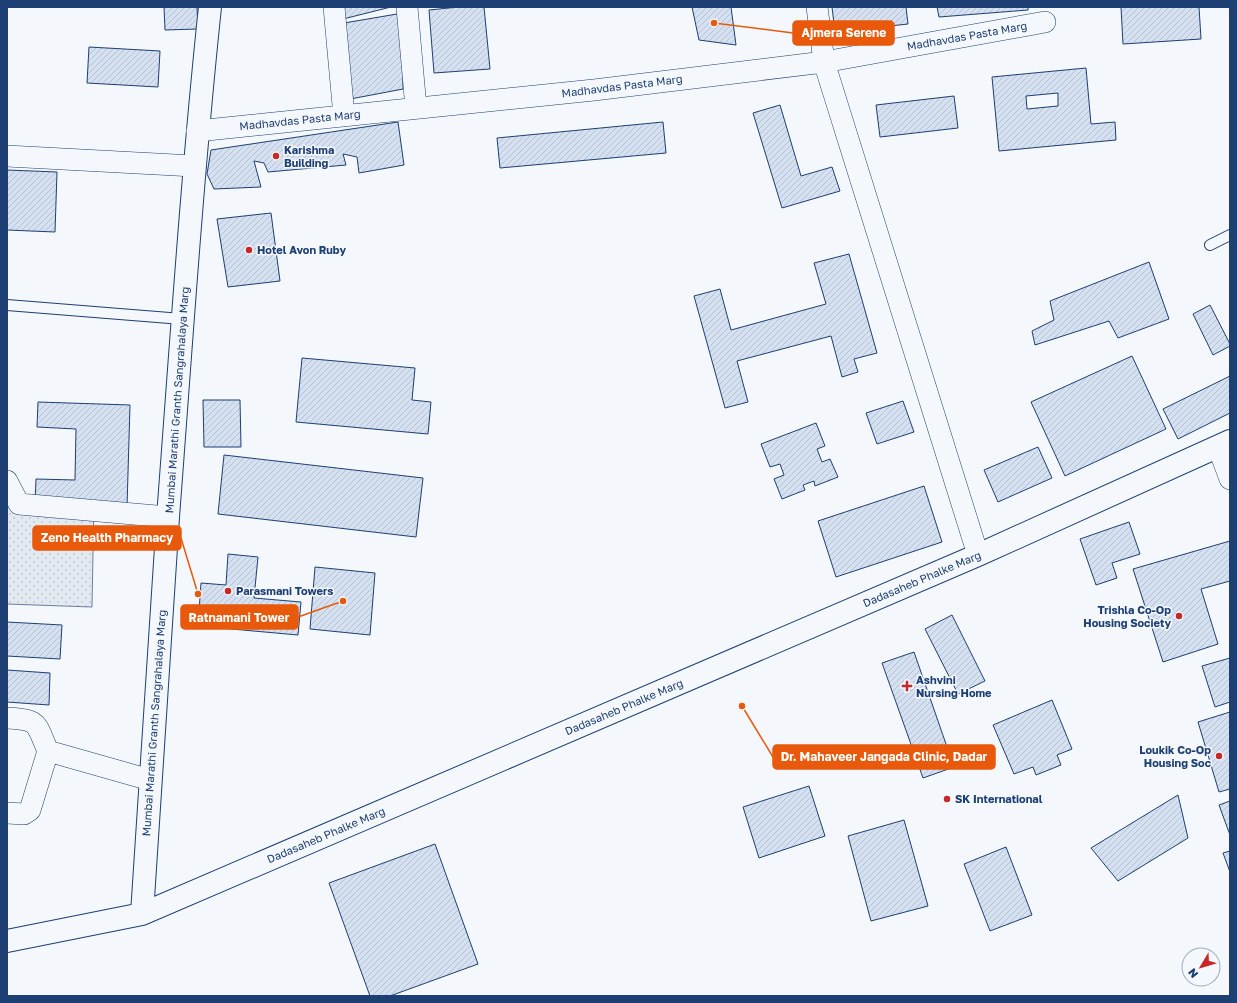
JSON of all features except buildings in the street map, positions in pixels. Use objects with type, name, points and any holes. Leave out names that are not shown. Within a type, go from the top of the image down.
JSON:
[{"type":"street","name":"Mumbai Marathi Granth Sangrahalaya Marg","points":[[142,914],[182,319],[197,131],[210,7]]},
{"type":"street","points":[[334,7],[344,116]]},
{"type":"street","points":[[407,7],[416,108]]},
{"type":"street","points":[[817,7],[824,62],[978,555]]},
{"type":"street","name":"Madhavdas Pasta Marg","points":[[197,131],[594,90],[824,62],[1045,22]]},
{"type":"street","points":[[7,156],[194,166]]},
{"type":"street","points":[[1224,444],[1230,480]]},
{"type":"street","name":"Dadasaheb Phalke Marg","points":[[7,941],[142,914],[978,555],[1224,444]]},
{"type":"street","points":[[7,481],[19,504],[168,517]]},
{"type":"street","points":[[7,718],[29,720],[36,724],[48,751],[30,810],[24,814],[7,813]]},
{"type":"street","points":[[48,751],[150,780]]},
{"type":"lane","points":[[1210,245],[1230,235]]},
{"type":"lane","points":[[7,305],[182,319]]},
{"type":"shaded area","points":[[7,494],[94,497],[92,607],[7,604]]},
{"type":"place","name":"Ajmera Serene","points":[[714,23]]},
{"type":"place","name":"Karishma Building","points":[[276,156]]},
{"type":"place","name":"Hotel Avon Ruby","points":[[249,250]]},
{"type":"place","name":"Parasmani Towers","points":[[228,591]]},
{"type":"place","name":"Zeno Health Pharmacy","points":[[198,594]]},
{"type":"place","name":"Ratnamani Tower","points":[[343,601]]},
{"type":"place","name":"Trishla Co-Op Housing Society","points":[[1179,616]]},
{"type":"place","name":"Ashvini Nursing Home","points":[[907,686]]},
{"type":"place","name":"Dr. Mahaveer Jangada Clinic, Dadar","points":[[742,706]]},
{"type":"place","name":"Loukik Co-Op Housing Soc","points":[[1219,756]]},
{"type":"place","name":"SK International","points":[[947,799]]}]
